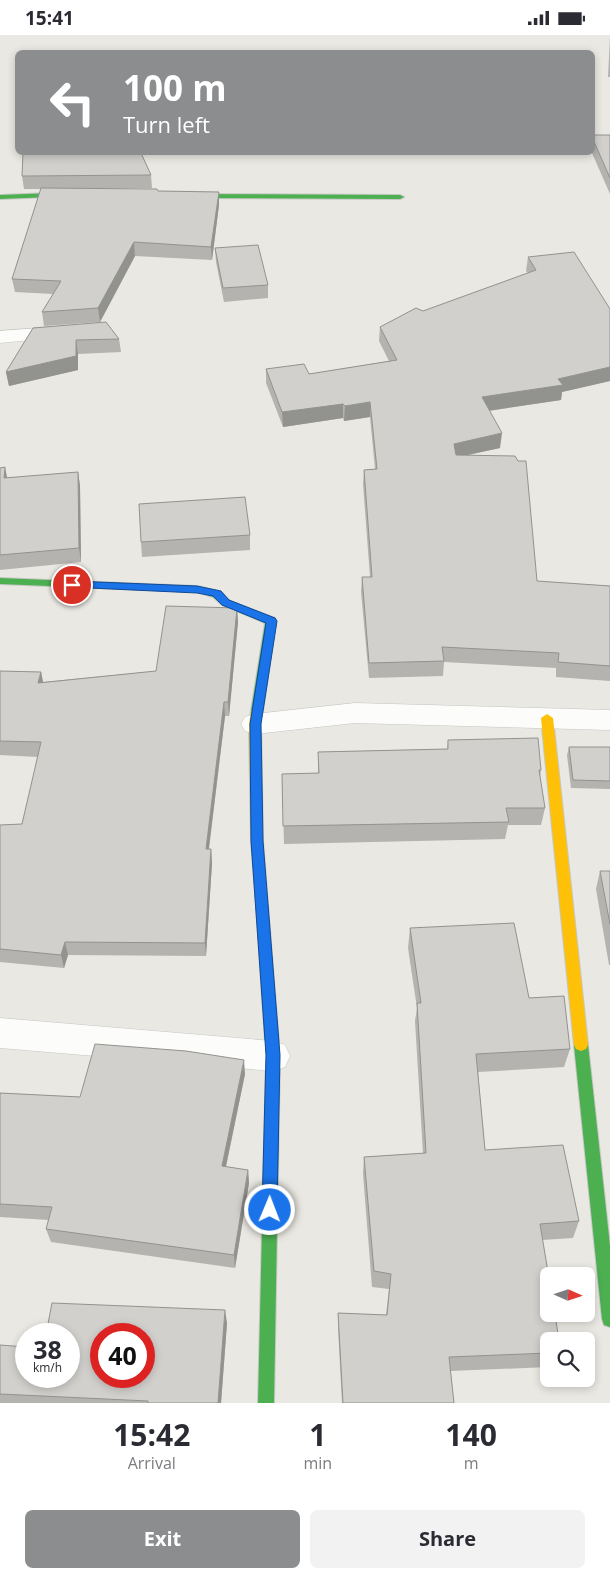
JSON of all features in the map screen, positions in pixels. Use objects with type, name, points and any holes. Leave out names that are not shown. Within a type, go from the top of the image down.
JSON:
[{"type":"street","points":[[0,197],[50,194],[88,195]]},
{"type":"street","points":[[165,196],[400,197]]},
{"type":"street","points":[[0,337],[90,331]]},
{"type":"street","points":[[0,581],[197,589],[217,593],[226,603],[272,621],[256,724],[257,841],[273,1055],[266,1403]]},
{"type":"street","points":[[256,724],[355,713],[610,720]]},
{"type":"street","points":[[547,718],[610,1319]]},
{"type":"street","points":[[0,1033],[273,1055]]},
{"type":"building","points":[[595,135],[610,135],[610,178],[595,144]]},
{"type":"building","points":[[23,155],[142,155],[151,175],[22,176]]},
{"type":"building","points":[[41,188],[157,189],[158,191],[219,192],[211,247],[134,242],[98,308],[42,312],[61,281],[12,279]]},
{"type":"building","points":[[258,245],[268,285],[223,288],[215,248]]},
{"type":"building","points":[[574,252],[610,309],[610,367],[558,379],[563,385],[482,397],[502,433],[454,444],[456,455],[515,456],[518,461],[526,461],[537,581],[610,586],[610,666],[558,662],[559,653],[442,647],[444,661],[369,663],[362,577],[372,577],[364,470],[377,469],[370,402],[282,412],[266,369],[304,364],[309,374],[397,360],[380,327],[416,308],[423,311],[536,270],[528,257]]},
{"type":"building","points":[[106,322],[119,339],[76,340],[76,356],[6,372],[33,328]]},
{"type":"building","points":[[5,467],[4,478],[78,472],[79,548],[0,555],[0,468]]},
{"type":"building","points":[[245,497],[250,535],[141,542],[139,504]]},
{"type":"building","points":[[166,606],[237,608],[228,702],[224,702],[206,849],[211,849],[205,943],[65,942],[61,955],[0,949],[0,825],[22,824],[41,742],[0,741],[0,671],[41,672],[38,683],[156,671]]},
{"type":"building","points":[[538,738],[541,770],[539,770],[545,808],[506,808],[509,822],[283,826],[282,774],[319,773],[318,752],[448,749],[448,740]]},
{"type":"building","points":[[569,747],[610,747],[610,781],[573,780]]},
{"type":"building","points":[[600,871],[610,871],[610,924]]},
{"type":"building","points":[[514,923],[529,998],[564,996],[570,1049],[476,1054],[485,1150],[563,1145],[579,1221],[540,1224],[547,1267],[540,1267],[540,1323],[556,1323],[558,1332],[540,1332],[540,1353],[449,1357],[454,1403],[343,1403],[338,1313],[387,1315],[391,1274],[374,1271],[364,1157],[426,1153],[417,1003],[421,1003],[410,928]]},
{"type":"building","points":[[95,1044],[186,1051],[244,1060],[222,1166],[248,1170],[234,1255],[46,1229],[52,1207],[0,1204],[0,1093],[80,1097]]},
{"type":"building","points":[[52,1303],[225,1310],[218,1403],[148,1403],[148,1401],[0,1394],[0,1345],[15,1346],[15,1388],[80,1388],[80,1323],[48,1323]]},
{"type":"traffic: fast","points":[[0,197],[76,194]]},
{"type":"traffic: fast","points":[[181,196],[400,197]]},
{"type":"traffic: fast","points":[[0,581],[197,589],[217,594],[226,603],[271,621],[257,711]]},
{"type":"traffic: fast","points":[[262,905],[273,1056],[266,1403]]},
{"type":"traffic: fast","points":[[581,1045],[610,1319]]},
{"type":"traffic: slow","points":[[257,711],[255,724],[257,841],[262,905]]},
{"type":"traffic: slow","points":[[547,718],[581,1045]]},
{"type":"route","points":[[72,585],[197,589],[217,593],[226,603],[272,621],[256,724],[257,841],[273,1055],[270,1210]]}]
